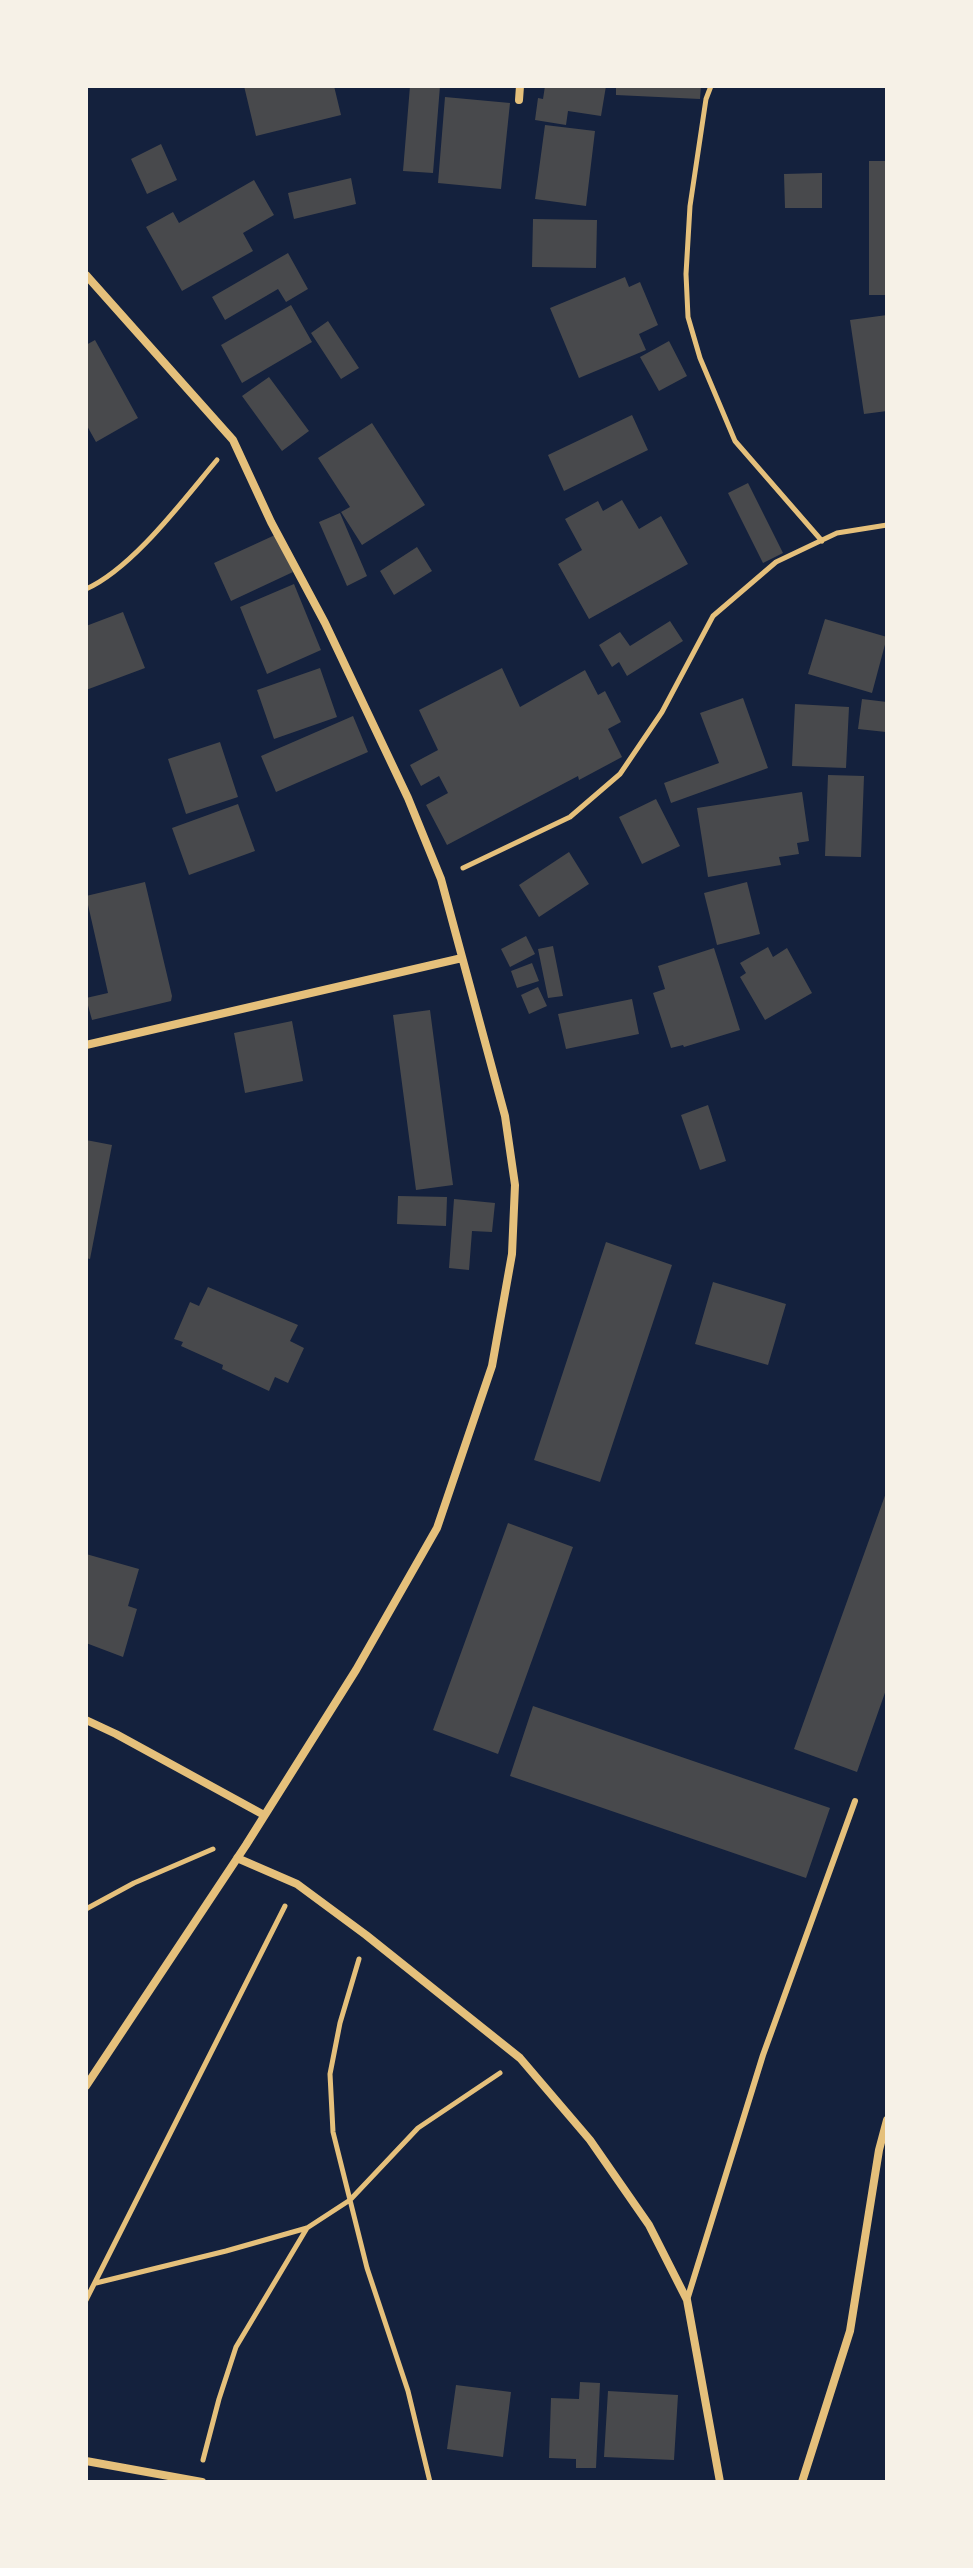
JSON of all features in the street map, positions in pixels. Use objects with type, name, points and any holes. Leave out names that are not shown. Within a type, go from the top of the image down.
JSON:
[{"type":"street","points":[[519,100],[520,86]]},
{"type":"street","points":[[86,275],[233,440],[402,785],[441,879],[505,1116],[515,1185],[512,1254],[492,1366],[437,1528],[356,1670],[246,1845],[86,2086]]},
{"type":"street","points":[[86,1045],[462,958]]},
{"type":"street","points":[[86,1720],[264,1815]]},
{"type":"street","points":[[237,1858],[297,1884],[520,2058],[590,2140],[649,2225],[687,2300],[720,2482]]},
{"type":"street","points":[[802,2482],[850,2331],[879,2150],[887,2120]]},
{"type":"street","points":[[86,2461],[200,2481]]},
{"type":"lane","points":[[687,2300],[763,2055],[855,1801]]},
{"type":"path","points":[[711,86],[706,99],[690,206],[686,274],[688,317],[700,358],[735,441],[822,541]]},
{"type":"path","points":[[86,589],[127,560],[172,514],[233,440]]},
{"type":"path","points":[[441,879],[570,817],[620,774],[662,712],[713,616],[776,562],[837,533],[887,525]]},
{"type":"path","points":[[86,1909],[134,1883],[215,1848],[246,1845]]},
{"type":"path","points":[[86,2300],[297,1884]]},
{"type":"path","points":[[366,1935],[340,2023],[330,2074],[333,2132],[367,2268],[408,2391],[430,2482]]},
{"type":"path","points":[[96,2283],[307,2228],[350,2200],[418,2128],[480,2089],[520,2058]]},
{"type":"path","points":[[200,2481],[219,2399],[236,2347],[307,2228]]},
{"type":"building","points":[[244,86],[334,86],[341,115],[256,136]]},
{"type":"building","points":[[410,86],[440,86],[433,173],[403,171]]},
{"type":"building","points":[[545,86],[606,86],[601,116],[568,111],[566,125],[535,120],[538,98],[543,99]]},
{"type":"building","points":[[616,86],[701,86],[700,99],[616,95]]},
{"type":"building","points":[[445,97],[510,103],[501,189],[438,183]]},
{"type":"building","points":[[545,125],[595,131],[586,206],[535,199]]},
{"type":"building","points":[[161,144],[177,180],[147,194],[131,159]]},
{"type":"building","points":[[869,161],[887,161],[887,295],[869,295]]},
{"type":"building","points":[[822,173],[822,208],[785,208],[784,174]]},
{"type":"building","points":[[351,178],[356,204],[294,219],[288,193]]},
{"type":"building","points":[[254,180],[274,215],[243,233],[253,251],[182,291],[146,227],[173,212],[179,223]]},
{"type":"building","points":[[533,219],[597,220],[596,268],[532,267]]},
{"type":"building","points":[[288,253],[308,289],[286,302],[278,289],[225,320],[212,297]]},
{"type":"building","points":[[625,277],[629,287],[640,282],[658,325],[639,334],[646,350],[579,378],[550,308]]},
{"type":"building","points":[[291,305],[312,342],[242,383],[221,345]]},
{"type":"building","points":[[887,315],[887,411],[864,414],[850,320]]},
{"type":"building","points":[[328,321],[359,368],[341,379],[311,333]]},
{"type":"building","points":[[95,340],[138,418],[96,442],[86,424],[86,345]]},
{"type":"building","points":[[669,341],[687,376],[659,391],[640,357]]},
{"type":"building","points":[[269,377],[309,431],[282,451],[242,396]]},
{"type":"building","points":[[632,415],[648,450],[564,491],[548,455]]},
{"type":"building","points":[[372,423],[425,505],[362,545],[341,512],[350,507],[318,458]]},
{"type":"building","points":[[748,483],[783,553],[763,563],[728,493]]},
{"type":"building","points":[[622,500],[639,529],[661,516],[688,564],[589,619],[558,564],[582,550],[565,519],[598,501],[603,511]]},
{"type":"building","points":[[340,513],[367,576],[347,586],[319,522]]},
{"type":"building","points":[[275,535],[293,572],[231,601],[214,563]]},
{"type":"building","points":[[417,547],[432,571],[394,595],[380,571]]},
{"type":"building","points":[[294,584],[321,650],[267,674],[240,607]]},
{"type":"building","points":[[123,612],[145,668],[86,690],[86,626]]},
{"type":"building","points":[[825,619],[887,637],[872,693],[808,674]]},
{"type":"building","points":[[670,621],[683,641],[627,676],[619,662],[612,667],[599,645],[620,632],[630,646]]},
{"type":"building","points":[[320,668],[337,717],[274,739],[257,690]]},
{"type":"building","points":[[502,668],[520,707],[585,670],[598,695],[605,691],[621,722],[608,729],[622,757],[579,780],[578,776],[447,845],[426,805],[448,793],[439,776],[421,786],[410,765],[438,750],[419,710]]},
{"type":"building","points":[[743,698],[768,768],[671,803],[664,783],[719,763],[700,713]]},
{"type":"building","points":[[862,699],[887,702],[886,732],[858,729]]},
{"type":"building","points":[[795,704],[849,707],[846,768],[792,766]]},
{"type":"building","points":[[353,716],[368,752],[276,792],[261,756]]},
{"type":"building","points":[[220,742],[238,797],[186,814],[168,759]]},
{"type":"building","points":[[828,775],[864,776],[861,857],[825,856]]},
{"type":"building","points":[[802,792],[809,841],[797,843],[799,854],[779,857],[781,865],[708,877],[697,808]]},
{"type":"building","points":[[656,799],[680,846],[642,864],[619,817]]},
{"type":"building","points":[[238,804],[255,851],[189,875],[172,828]]},
{"type":"building","points":[[569,852],[589,884],[539,917],[519,885]]},
{"type":"building","points":[[145,882],[171,1001],[92,1020],[86,998],[108,993],[86,896]]},
{"type":"building","points":[[747,882],[760,934],[717,945],[704,893]]},
{"type":"building","points":[[526,936],[535,954],[510,967],[501,949]]},
{"type":"building","points":[[553,946],[563,996],[548,998],[538,949]]},
{"type":"building","points":[[768,947],[773,957],[787,948],[812,993],[765,1020],[740,977],[746,973],[740,963]]},
{"type":"building","points":[[714,948],[740,1030],[671,1048],[653,993],[665,989],[658,966]]},
{"type":"building","points":[[532,963],[539,981],[517,988],[511,971]]},
{"type":"building","points":[[538,987],[547,1006],[529,1014],[521,995]]},
{"type":"building","points":[[632,999],[639,1034],[566,1049],[558,1014]]},
{"type":"building","points":[[430,1010],[453,1185],[416,1190],[393,1015]]},
{"type":"building","points":[[292,1021],[303,1081],[245,1093],[234,1033]]},
{"type":"building","points":[[708,1105],[726,1161],[700,1170],[681,1115]]},
{"type":"building","points":[[86,1140],[112,1145],[90,1259],[86,1258]]},
{"type":"building","points":[[398,1196],[447,1197],[446,1226],[397,1224]]},
{"type":"building","points":[[454,1199],[495,1203],[492,1232],[472,1231],[469,1270],[449,1268]]},
{"type":"building","points":[[606,1242],[672,1265],[600,1482],[534,1460]]},
{"type":"building","points":[[713,1282],[786,1304],[768,1365],[695,1344]]},
{"type":"building","points":[[208,1287],[298,1325],[290,1341],[304,1348],[288,1383],[275,1377],[269,1391],[222,1369],[223,1365],[181,1346],[183,1342],[174,1339],[190,1302],[199,1306]]},
{"type":"building","points":[[887,1490],[887,1687],[857,1772],[794,1749]]},
{"type":"building","points":[[508,1523],[573,1547],[498,1754],[433,1730]]},
{"type":"building","points":[[86,1554],[139,1569],[128,1606],[137,1609],[123,1657],[86,1643]]},
{"type":"building","points":[[533,1706],[830,1808],[806,1878],[510,1776]]},
{"type":"building","points":[[580,2382],[600,2383],[596,2468],[576,2468],[576,2459],[549,2458],[551,2398],[579,2399]]},
{"type":"building","points":[[456,2385],[511,2392],[503,2457],[447,2449]]},
{"type":"building","points":[[608,2391],[678,2395],[674,2460],[604,2457]]}]
